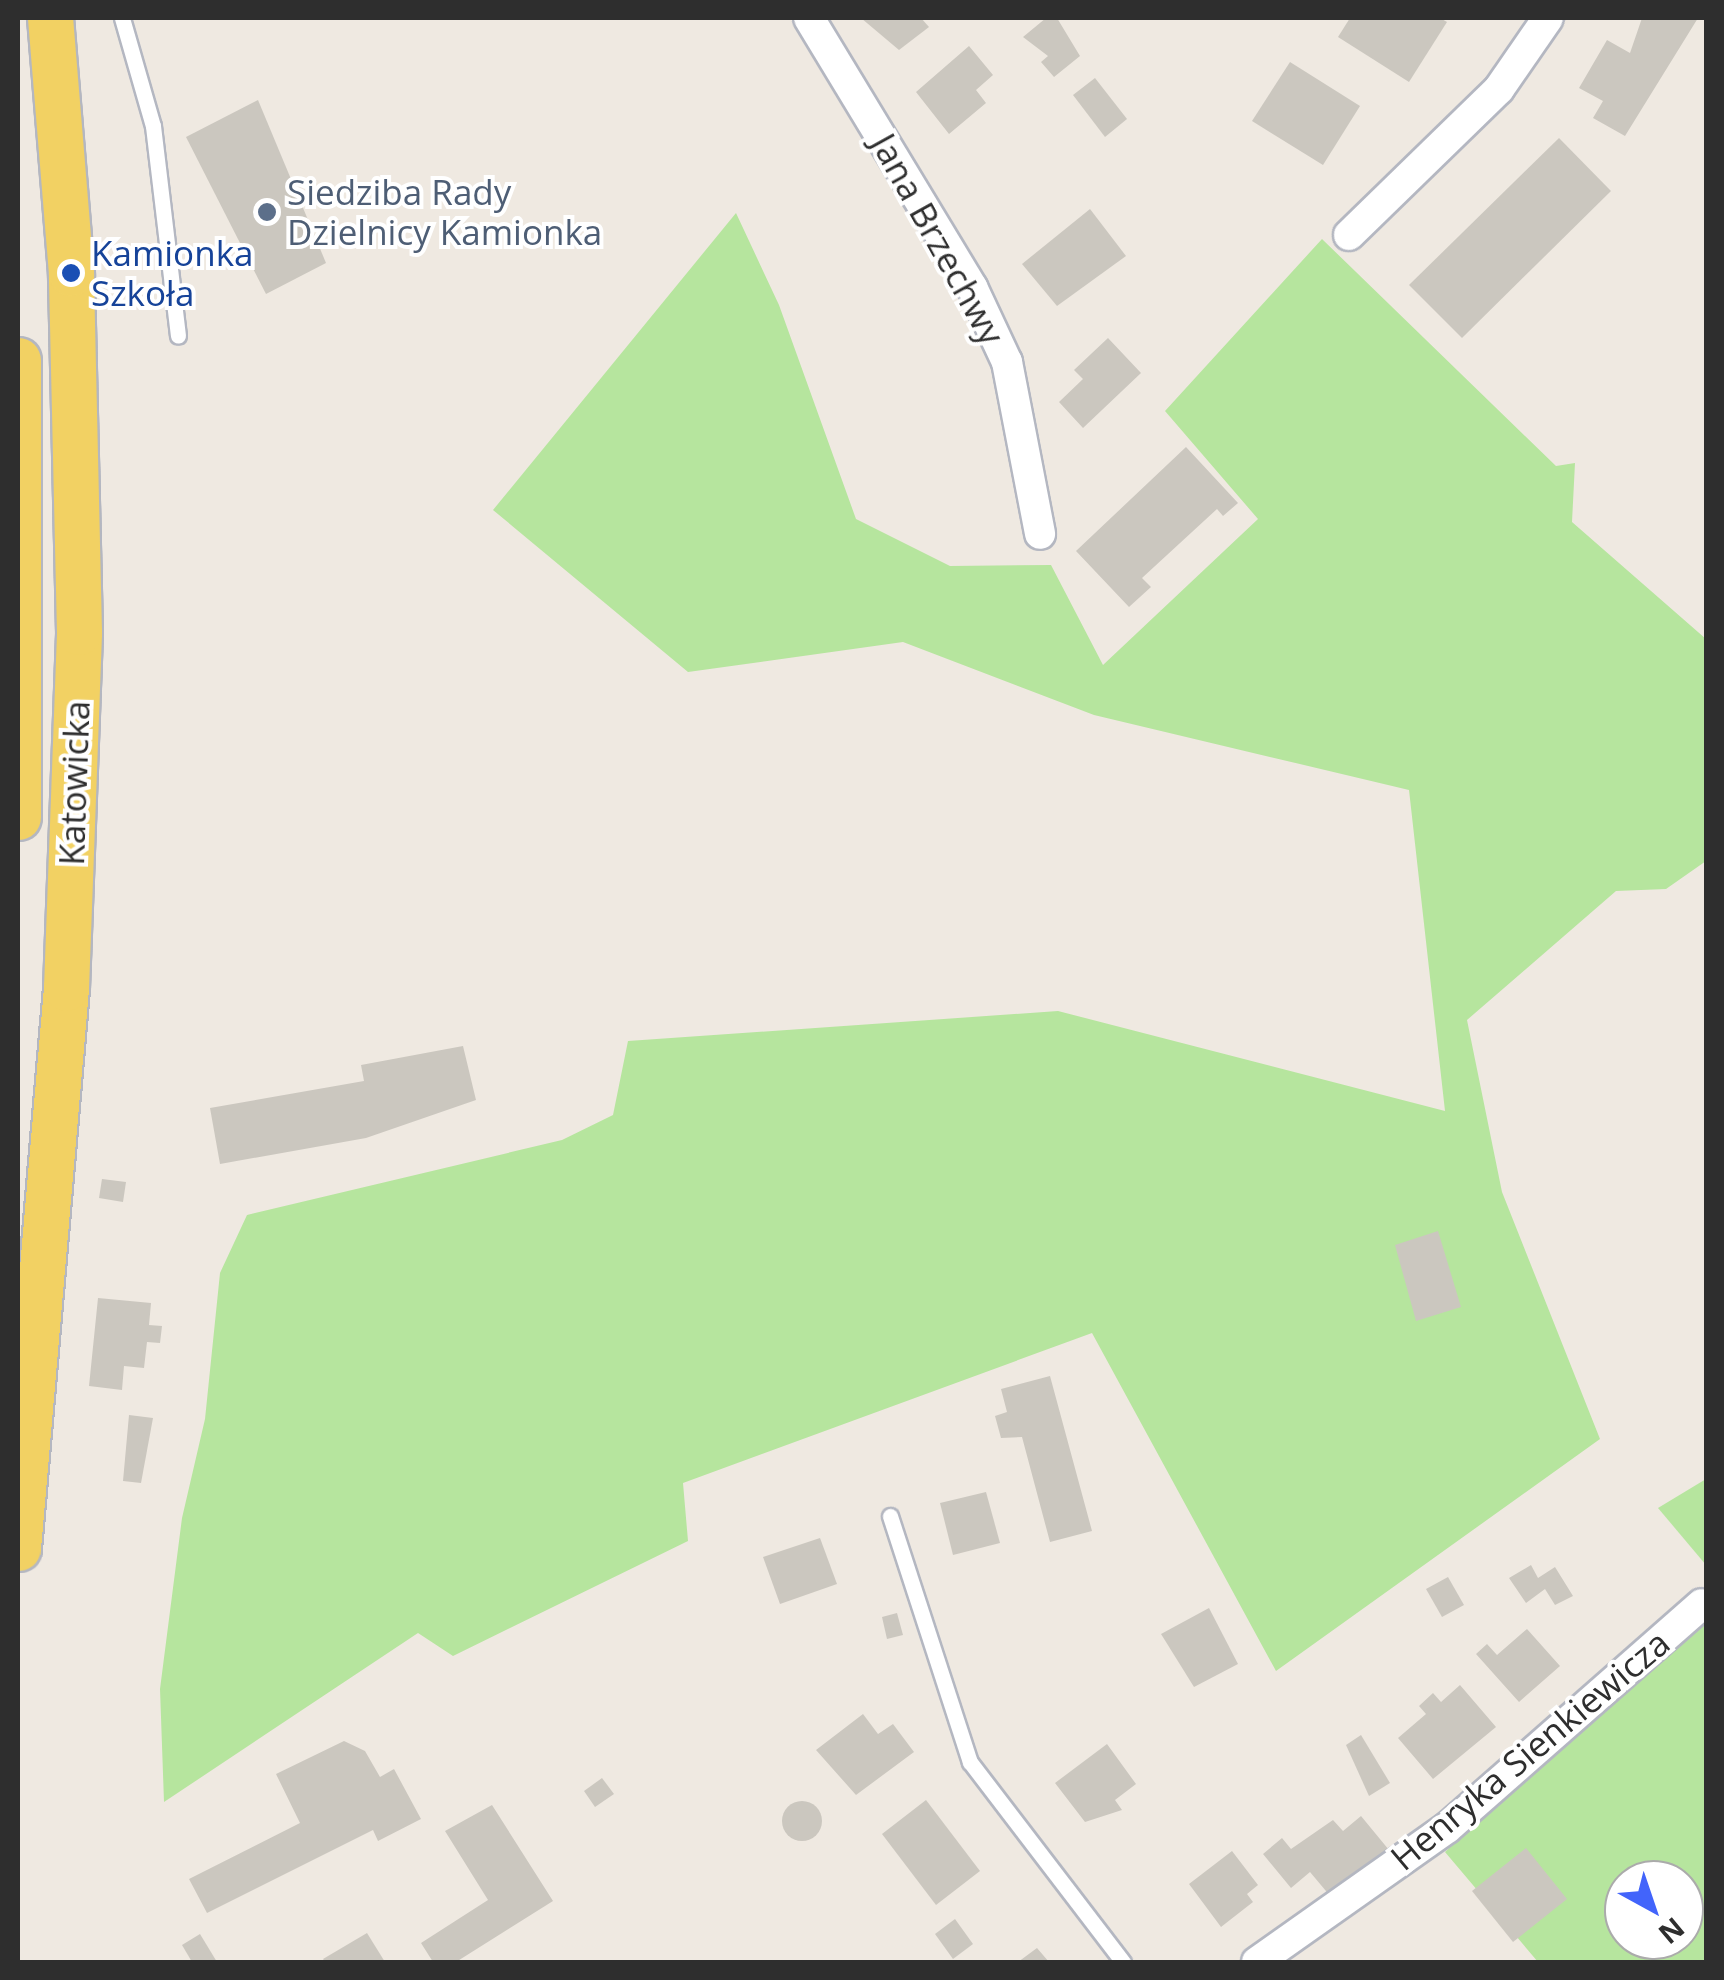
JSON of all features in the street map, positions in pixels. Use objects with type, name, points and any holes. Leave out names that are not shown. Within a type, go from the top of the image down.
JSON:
[{"type":"main road","name":"Katowicka","points":[[18,1548],[65,1007],[79,632],[72,289],[50,18]]},
{"type":"main road","name":"Katowicka","points":[[18,360],[18,817]]},
{"type":"street","name":"Jana Brzechwy","points":[[809,18],[972,287],[1007,362],[1040,534]]},
{"type":"street","points":[[1349,235],[1499,89],[1548,18]]},
{"type":"street","name":"Henryka Sienkiewicza","points":[[1258,1962],[1447,1828],[1702,1604]]},
{"type":"lane","points":[[122,18],[153,126],[178,336]]},
{"type":"lane","points":[[890,1516],[970,1762],[1124,1962]]},
{"type":"green space","points":[[736,213],[779,305],[856,519],[950,566],[1051,565],[1103,665],[1258,519],[1165,411],[1322,239],[1556,466],[1575,463],[1572,522],[1706,639],[1706,861],[1666,889],[1616,891],[1467,1020],[1502,1192],[1600,1439],[1276,1671],[1092,1333],[683,1483],[688,1541],[453,1656],[418,1633],[164,1802],[160,1689],[182,1518],[205,1419],[220,1273],[247,1215],[562,1140],[613,1115],[628,1041],[1058,1011],[1445,1111],[1409,790],[1094,715],[903,642],[688,672],[493,510]]},
{"type":"green space","points":[[1706,1479],[1706,1565],[1658,1508]]},
{"type":"green space","points":[[1706,1594],[1706,1962],[1538,1962],[1445,1852]]},
{"type":"building","points":[[861,18],[921,18],[929,27],[899,50]]},
{"type":"building","points":[[1046,18],[1057,18],[1080,56],[1054,77],[1041,62],[1048,56],[1023,37]]},
{"type":"building","points":[[1350,18],[1440,18],[1447,22],[1409,82],[1338,37]]},
{"type":"building","points":[[1642,18],[1698,18],[1625,136],[1593,118],[1603,101],[1579,88],[1607,40],[1630,53]]},
{"type":"building","points":[[969,46],[993,75],[976,90],[986,103],[949,134],[916,92]]},
{"type":"building","points":[[1290,62],[1360,106],[1323,165],[1252,121]]},
{"type":"building","points":[[1095,78],[1127,119],[1105,137],[1073,95]]},
{"type":"building","points":[[258,100],[326,263],[266,294],[186,137]]},
{"type":"building","points":[[1559,138],[1611,191],[1462,338],[1409,285]]},
{"type":"building","points":[[1090,209],[1126,256],[1057,306],[1022,264]]},
{"type":"building","points":[[1108,338],[1141,373],[1083,428],[1059,402],[1083,379],[1074,370]]},
{"type":"building","points":[[1186,447],[1238,503],[1223,516],[1217,509],[1142,578],[1151,587],[1129,607],[1076,551]]},
{"type":"building","points":[[463,1046],[476,1100],[366,1138],[220,1164],[210,1108],[364,1081],[361,1065]]},
{"type":"building","points":[[102,1179],[126,1182],[123,1202],[99,1198]]},
{"type":"building","points":[[1438,1231],[1461,1307],[1416,1321],[1395,1245]]},
{"type":"building","points":[[98,1298],[151,1303],[149,1325],[162,1326],[160,1343],[147,1342],[144,1368],[124,1366],[122,1390],[89,1386]]},
{"type":"building","points":[[1050,1376],[1092,1531],[1050,1542],[1022,1437],[1001,1438],[995,1416],[1007,1412],[1001,1389]]},
{"type":"building","points":[[129,1415],[153,1418],[141,1483],[123,1481]]},
{"type":"building","points":[[986,1492],[1000,1543],[953,1555],[940,1503]]},
{"type":"building","points":[[820,1538],[837,1584],[780,1604],[763,1557]]},
{"type":"building","points":[[1531,1565],[1538,1578],[1555,1567],[1573,1596],[1555,1605],[1545,1589],[1526,1603],[1509,1578]]},
{"type":"building","points":[[1448,1577],[1464,1605],[1442,1617],[1426,1589]]},
{"type":"building","points":[[1209,1608],[1238,1664],[1194,1687],[1161,1634]]},
{"type":"building","points":[[897,1613],[903,1635],[887,1639],[882,1617]]},
{"type":"building","points":[[1527,1629],[1560,1666],[1519,1702],[1476,1654],[1487,1644],[1497,1655]]},
{"type":"building","points":[[1460,1685],[1496,1727],[1433,1779],[1398,1738],[1426,1714],[1419,1706],[1433,1693],[1441,1702]]},
{"type":"building","points":[[863,1714],[878,1734],[893,1724],[914,1752],[856,1795],[816,1750]]},
{"type":"building","points":[[1361,1735],[1390,1783],[1369,1796],[1346,1745]]},
{"type":"building","points":[[344,1741],[365,1751],[380,1777],[394,1769],[421,1819],[378,1841],[373,1830],[207,1913],[189,1879],[300,1823],[276,1774]]},
{"type":"building","points":[[1107,1744],[1136,1784],[1115,1800],[1122,1810],[1085,1822],[1055,1783]]},
{"type":"building","points":[[602,1778],[614,1794],[595,1807],[584,1791]]},
{"type":"building","points":[[926,1800],[980,1871],[936,1905],[882,1834]]},
{"type":"building","points":[[802,1801],[816,1807],[822,1821],[816,1835],[802,1841],[788,1835],[782,1821],[788,1807]]},
{"type":"building","points":[[492,1805],[553,1901],[456,1962],[433,1962],[421,1943],[488,1900],[445,1831]]},
{"type":"building","points":[[1361,1816],[1389,1850],[1331,1897],[1310,1872],[1291,1888],[1263,1854],[1282,1838],[1291,1849],[1333,1820],[1343,1831]]},
{"type":"building","points":[[1526,1848],[1567,1899],[1513,1942],[1472,1891]]},
{"type":"building","points":[[1232,1851],[1258,1885],[1247,1894],[1253,1902],[1221,1927],[1189,1884]]},
{"type":"building","points":[[955,1919],[973,1944],[953,1959],[935,1934]]},
{"type":"building","points":[[367,1933],[385,1962],[323,1959]]},
{"type":"building","points":[[200,1934],[217,1962],[192,1962],[182,1945]]},
{"type":"building","points":[[1037,1948],[1049,1962],[1018,1962]]},
{"type":"place","name":"Siedziba Rady Dzielnicy Kamionka","points":[[267,212]]},
{"type":"place","name":"Kamionka Szkoła","points":[[71,273]]}]
